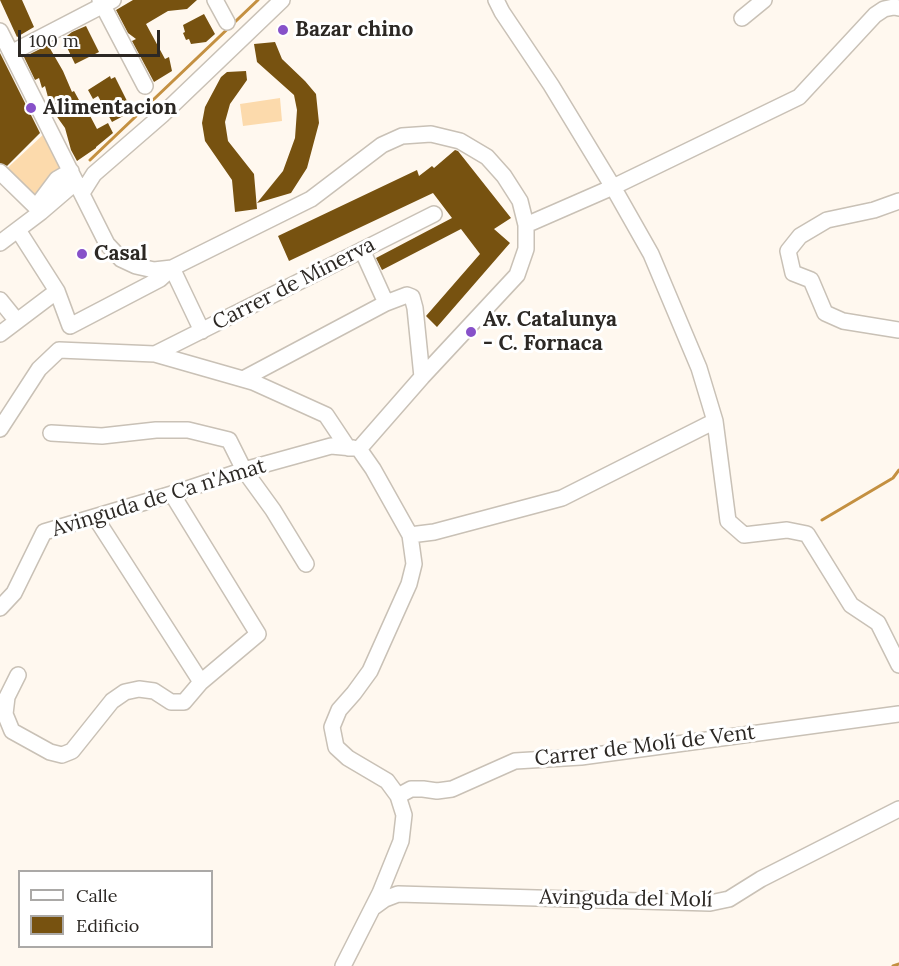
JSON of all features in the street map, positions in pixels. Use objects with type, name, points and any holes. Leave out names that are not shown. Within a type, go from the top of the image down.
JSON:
[{"type":"street","points":[[215,0],[227,22]]},
{"type":"street","points":[[0,243],[76,182],[94,174],[162,115],[282,0]]},
{"type":"street","points":[[496,0],[613,187],[651,254],[699,368],[715,421],[728,521],[744,535],[787,530],[807,534],[851,605],[878,623],[899,665]]},
{"type":"street","points":[[742,18],[764,0]]},
{"type":"street","points":[[145,86],[105,2],[4,41],[107,244],[121,259],[136,266],[154,270],[172,268]]},
{"type":"street","points":[[526,225],[613,187],[799,97],[876,15],[884,9],[899,8]]},
{"type":"street","points":[[18,230],[57,291],[70,326],[160,279],[172,268],[311,199],[382,145],[402,136],[431,134],[460,141],[487,157],[504,176],[520,201],[526,225],[526,249],[518,275],[354,448]]},
{"type":"street","points":[[0,172],[41,212]]},
{"type":"street","points":[[899,201],[874,210],[827,220],[800,236],[788,251],[793,273],[811,280],[825,313],[843,321],[899,330]]},
{"type":"street","name":"Carrer de Minerva","points":[[154,354],[434,214]]},
{"type":"street","points":[[362,250],[387,303]]},
{"type":"street","points":[[172,268],[202,331]]},
{"type":"street","points":[[0,334],[57,291]]},
{"type":"street","points":[[243,379],[387,303],[407,295],[412,297],[415,308],[422,377]]},
{"type":"street","points":[[0,300],[17,321]]},
{"type":"street","points":[[0,429],[39,369],[59,350],[154,354],[253,382],[326,415],[373,469],[410,535],[414,564],[409,584],[370,671],[339,710],[332,727],[336,747],[348,758],[387,781],[398,795],[404,815],[401,841],[372,910],[343,966]]},
{"type":"street","points":[[410,535],[434,532],[562,498],[715,421]]},
{"type":"street","points":[[51,433],[102,436],[156,430],[188,430],[229,440],[244,470],[273,510],[306,564]]},
{"type":"street","name":"Avinguda de Ca n'Amat","points":[[0,608],[14,593],[44,532],[244,470],[331,446],[354,448]]},
{"type":"street","points":[[18,675],[7,697],[5,714],[12,731],[50,752],[62,755],[72,751],[112,701],[125,692],[139,689],[153,691],[171,702],[184,702],[201,682],[258,633],[172,494]]},
{"type":"street","points":[[95,517],[201,682]]},
{"type":"street","name":"Carrer de Molí de Vent","points":[[398,795],[411,789],[437,791],[452,789],[515,761],[581,757],[899,714]]},
{"type":"street","name":"Avinguda del Molí","points":[[372,910],[385,899],[398,894],[710,903],[729,899],[761,879],[899,808]]},
{"type":"shaded area","points":[[280,98],[282,121],[243,126],[240,104]]},
{"type":"shaded area","points":[[45,133],[61,168],[34,202],[2,173]]},
{"type":"building","points":[[0,0],[22,0],[34,27],[17,37]]},
{"type":"building","points":[[133,0],[197,0],[187,9],[168,11],[146,24],[165,59],[169,57],[172,71],[154,82],[132,41],[136,39],[128,33],[116,10]]},
{"type":"building","points":[[204,14],[215,34],[206,42],[191,44],[183,33],[185,32],[183,25]]},
{"type":"building","points":[[86,26],[99,52],[75,64],[63,39]]},
{"type":"building","points":[[275,42],[282,59],[316,94],[319,123],[307,168],[291,193],[257,203],[283,171],[295,138],[297,110],[294,95],[257,62],[254,44]]},
{"type":"building","points":[[48,45],[72,92],[74,91],[85,111],[87,110],[97,129],[108,123],[113,133],[77,161],[71,150],[65,128],[49,101],[45,86],[42,88],[39,78],[35,80],[24,57]]},
{"type":"building","points":[[0,53],[40,133],[7,166],[0,163]]},
{"type":"building","points":[[246,71],[247,80],[230,104],[225,122],[228,141],[254,174],[257,209],[235,212],[232,180],[205,141],[202,123],[205,107],[221,77],[227,72]]},
{"type":"building","points":[[110,76],[111,79],[115,77],[127,101],[129,100],[132,110],[112,122],[98,96],[93,99],[88,90]]},
{"type":"building","points":[[455,150],[511,218],[494,229],[510,243],[437,327],[426,316],[480,254],[461,229],[382,270],[376,258],[452,218],[433,193],[289,261],[278,236],[417,170],[419,176],[432,166],[434,168]]},
{"type":"waterway","points":[[90,160],[258,0]]},
{"type":"waterway","points":[[822,520],[893,478],[899,470]]},
{"type":"waterway","points":[[893,966],[899,964]]},
{"type":"place","name":"Bazar chino","points":[[283,30]]},
{"type":"place","name":"Alimentacion","points":[[31,108]]},
{"type":"place","name":"Casal","points":[[82,254]]},
{"type":"place","name":"Av. Catalunya - C. Fornaca","points":[[471,332]]}]
